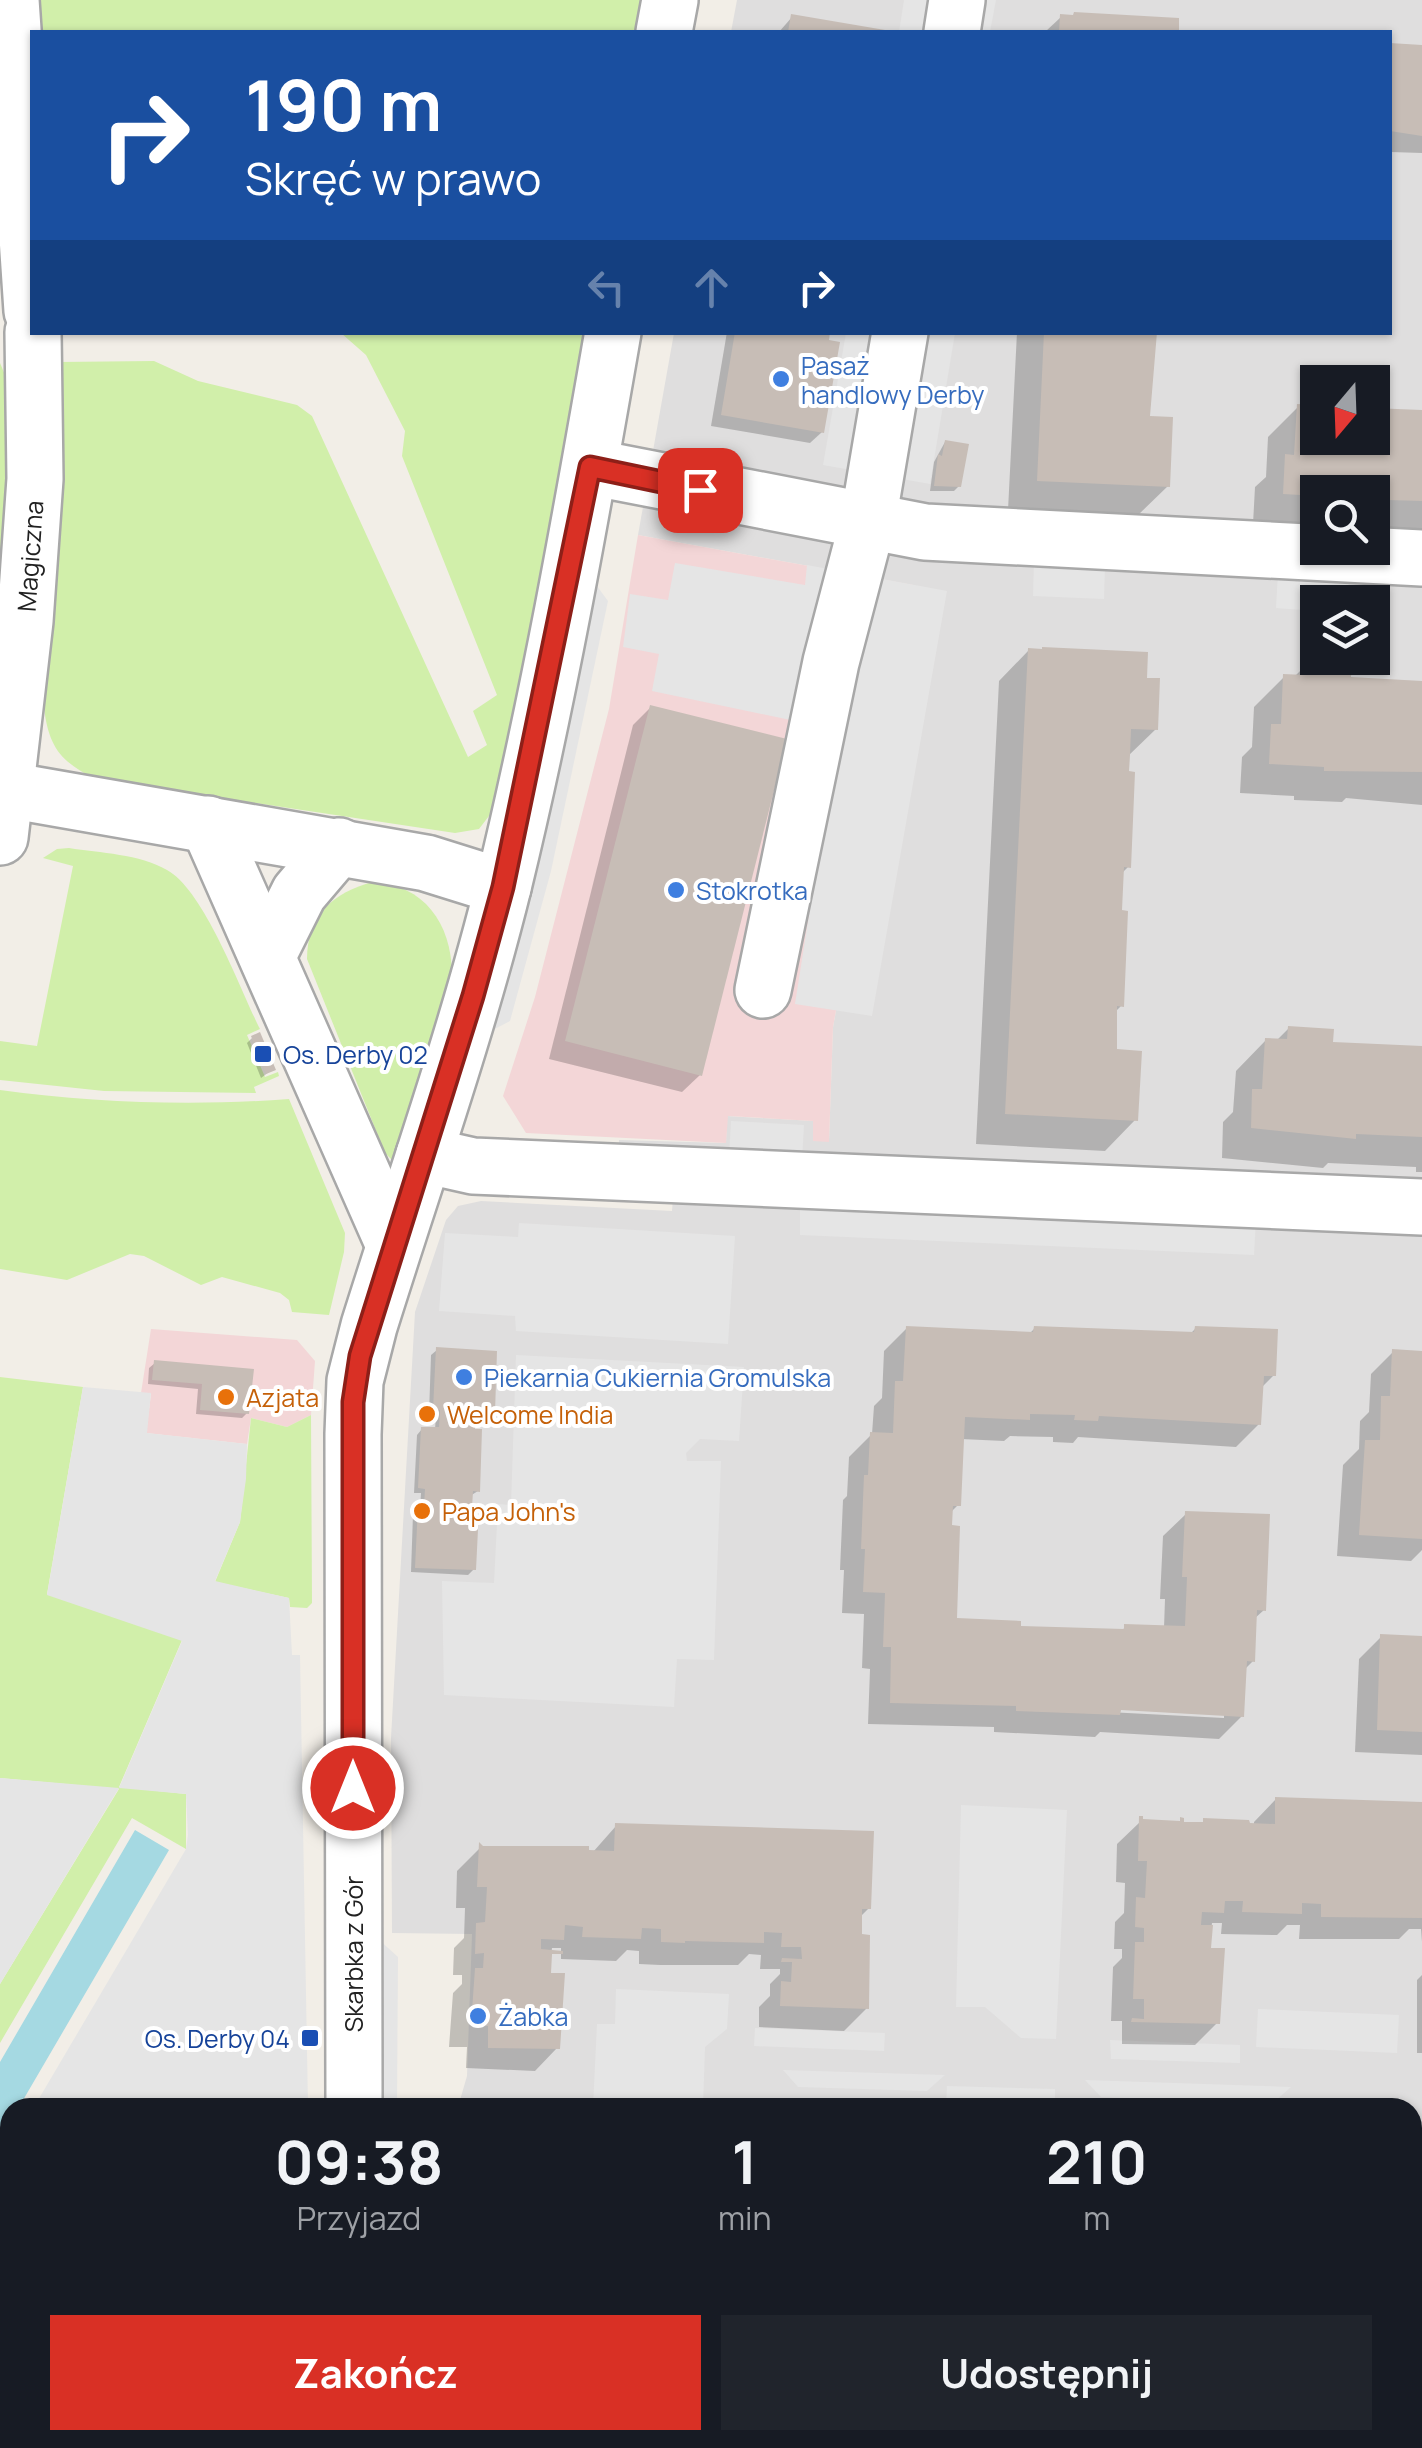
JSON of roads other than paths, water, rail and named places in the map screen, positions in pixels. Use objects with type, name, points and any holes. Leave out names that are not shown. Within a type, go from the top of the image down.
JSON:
[{"type":"street","points":[[11,0],[30,280]]},
{"type":"street","points":[[664,30],[670,0]]},
{"type":"street","points":[[952,30],[957,0]]},
{"type":"street","name":"Magiczna","points":[[4,814],[26,621],[34,480],[33,335]]},
{"type":"street","name":"Skarbka z Gór","points":[[354,2098],[353,1402],[360,1356],[503,887],[590,467],[612,335]]},
{"type":"street","points":[[763,990],[830,662],[868,521],[899,335]]},
{"type":"street","points":[[590,467],[925,532],[1422,558]]},
{"type":"street","points":[[4,814],[208,824],[426,863],[503,887]]},
{"type":"street","points":[[208,824],[394,1245]]},
{"type":"street","points":[[268,955],[299,893],[339,846]]},
{"type":"street","points":[[424,1155],[473,1166],[509,1168],[1422,1207]]},
{"type":"water","points":[[135,1830],[169,1850],[24,2098],[0,2098],[0,2062]]},
{"type":"place","name":"Pasaż handlowy Derby","points":[[781,379]]},
{"type":"place","name":"Stokrotka","points":[[676,890]]},
{"type":"place","name":"Os. Derby 02","points":[[263,1054]]},
{"type":"place","name":"Piekarnia Cukiernia Gromulska","points":[[464,1377]]},
{"type":"place","name":"Azjata","points":[[226,1397]]},
{"type":"place","name":"Welcome India","points":[[427,1414]]},
{"type":"place","name":"Papa John's","points":[[422,1511]]},
{"type":"place","name":"Żabka","points":[[478,2016]]},
{"type":"place","name":"Os. Derby 04","points":[[310,2038]]}]
